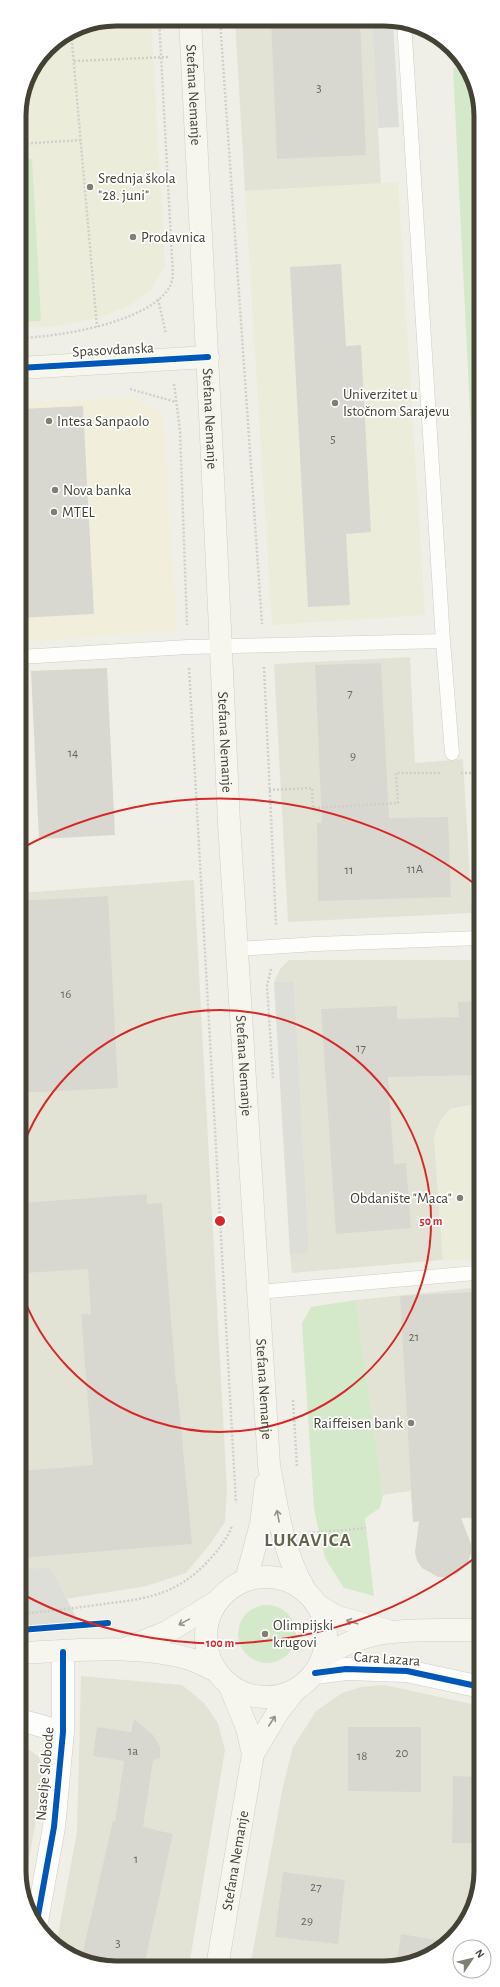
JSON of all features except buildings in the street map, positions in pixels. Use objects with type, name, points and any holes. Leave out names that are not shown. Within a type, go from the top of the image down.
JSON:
[{"type":"main road","name":"Stefana Nemanje","points":[[190,26],[208,357],[228,823],[268,1465],[279,1521],[295,1574],[311,1598]]},
{"type":"main road","name":"Spasovdanska","points":[[26,368],[208,357]]},
{"type":"main road","name":"Stefana Nemanje","points":[[246,1580],[253,1560],[261,1524],[268,1465]]},
{"type":"main road","points":[[26,1653],[122,1650],[169,1655],[191,1660],[222,1677],[244,1693],[261,1697],[279,1696],[295,1690],[306,1683],[319,1665],[326,1645],[326,1631],[323,1617],[311,1598],[293,1583],[277,1578],[262,1577],[246,1580],[230,1589],[218,1601],[167,1632],[122,1650]]},
{"type":"main road","name":"Cara Lazara","points":[[311,1598],[337,1617],[389,1631]]},
{"type":"main road","points":[[218,1601],[209,1618],[206,1636],[208,1654],[222,1677]]},
{"type":"main road","name":"Cara Lazara","points":[[319,1665],[338,1647],[353,1640],[389,1631],[474,1630]]},
{"type":"main road","name":"Stefana Nemanje","points":[[218,1961],[253,1754],[248,1728],[222,1677]]},
{"type":"main road","name":"Stefana Nemanje","points":[[253,1754],[278,1712],[295,1690]]},
{"type":"street","name":"Naselje Slobode","points":[[38,1916],[54,1826],[63,1732],[63,1652]]},
{"type":"street","name":"Cara Lazara","points":[[319,1665],[346,1669],[407,1671],[474,1685]]},
{"type":"street","name":"Naselje Slobode","points":[[26,1722],[63,1732]]},
{"type":"lane","points":[[404,29],[443,641],[452,753]]},
{"type":"lane","points":[[26,657],[221,646],[443,641]]},
{"type":"lane","points":[[237,949],[474,938]]},
{"type":"lane","points":[[258,1292],[474,1273]]},
{"type":"path","points":[[26,338],[39,338],[97,327],[142,310],[158,299],[170,288],[173,276],[160,26]]},
{"type":"path","points":[[220,26],[263,645],[269,790],[277,946],[279,958],[271,967],[267,986],[273,1080]]},
{"type":"path","points":[[72,37],[97,327]]},
{"type":"path","points":[[74,61],[191,57]]},
{"type":"path","points":[[26,144],[81,140]]},
{"type":"path","points":[[158,299],[171,360],[180,430],[188,648],[236,1509]]},
{"type":"path","points":[[122,389],[130,389],[176,402]]},
{"type":"path","points":[[269,790],[312,788],[314,808],[398,803],[396,773],[446,773]]},
{"type":"path","points":[[460,773],[474,773]]},
{"type":"path","points":[[292,1392],[298,1471]]},
{"type":"path","points":[[26,1613],[146,1599],[180,1586],[196,1574],[225,1542],[233,1521]]},
{"type":"path","points":[[304,1534],[366,1528]]},
{"type":"shaded area","name":"Srednja škola \"28. juni\"","points":[[110,26],[151,26],[165,265],[151,290],[129,306],[98,318],[62,326],[26,328],[26,110],[29,92],[38,71],[48,57],[52,52],[71,38],[92,29]]},
{"type":"shaded area","points":[[235,26],[372,26],[381,184],[245,191]]},
{"type":"shaded area","points":[[372,26],[390,26],[393,27],[399,127],[378,128]]},
{"type":"shaded area","name":"Univerzitet u Istočnom Sarajevu","points":[[398,182],[425,615],[272,625],[245,191]]},
{"type":"shaded area","points":[[132,397],[163,414],[177,631],[26,642],[26,403]]},
{"type":"shaded area","points":[[410,657],[415,763],[463,759],[472,913],[288,922],[274,664]]},
{"type":"shaded area","points":[[194,880],[227,1490],[225,1522],[210,1544],[186,1573],[147,1586],[66,1599],[50,1568],[26,1570],[26,892]]},
{"type":"shaded area","points":[[289,960],[474,960],[474,1104],[450,1109],[434,1136],[443,1260],[292,1273],[290,1255],[309,1253],[294,981],[274,982],[280,969]]},
{"type":"shaded area","points":[[294,981],[309,1253],[290,1255],[274,982]]},
{"type":"shaded area","name":"Obdanište \"Maca\"","points":[[474,1104],[474,1261],[443,1260],[434,1136],[440,1121],[450,1109]]},
{"type":"shaded area","points":[[474,1288],[474,1518],[413,1522],[411,1491],[383,1495],[356,1300]]},
{"type":"shaded area","points":[[50,1567],[81,1626],[26,1628],[26,1569]]},
{"type":"shaded area","points":[[81,1676],[182,1685],[204,1703],[218,1723],[225,1750],[190,1961],[110,1961],[81,1954],[57,1939],[77,1832]]},
{"type":"shaded area","points":[[385,1685],[474,1704],[474,1877],[471,1895],[465,1911],[448,1935],[439,1942],[424,1952],[402,1959],[384,1961],[251,1961],[283,1786],[293,1747],[316,1711],[342,1693],[361,1687]]},
{"type":"shaded area","points":[[26,1747],[39,1757],[44,1775],[26,1874]]},
{"type":"green space","points":[[460,67],[465,76],[471,92],[474,116],[474,493],[453,68]]},
{"type":"green space","points":[[26,159],[32,159],[41,321],[26,322]]},
{"type":"green space","points":[[356,1300],[383,1495],[380,1508],[365,1518],[374,1596],[344,1588],[325,1558],[314,1509],[302,1323],[311,1307]]},
{"type":"green space","points":[[261,1605],[273,1605],[288,1613],[296,1628],[296,1640],[288,1655],[273,1663],[261,1663],[246,1655],[238,1640],[238,1628],[246,1613]]},
{"type":"cycle path","points":[[26,368],[208,357]]},
{"type":"cycle path","points":[[26,1630],[108,1623]]},
{"type":"cycle path","points":[[38,1916],[54,1827],[63,1732],[63,1652]]},
{"type":"cycle path","points":[[315,1673],[346,1669],[407,1671],[474,1685]]},
{"type":"place","name":"Srednja škola \"28. juni\"","points":[[90,187]]},
{"type":"place","name":"Prodavnica","points":[[133,237]]},
{"type":"place","name":"Univerzitet u Istočnom Sarajevu","points":[[335,403]]},
{"type":"place","name":"Intesa Sanpaolo","points":[[49,421]]},
{"type":"place","name":"Nova banka","points":[[55,490]]},
{"type":"place","name":"MTEL","points":[[54,512]]},
{"type":"place","name":"Obdanište \"Maca\"","points":[[460,1198]]},
{"type":"place","name":"Raiffeisen bank","points":[[411,1423]]},
{"type":"place","name":"Olimpijski krugovi","points":[[265,1634]]},
{"type":"district","name":"LUKAVICA","points":[[308,1540]]}]
